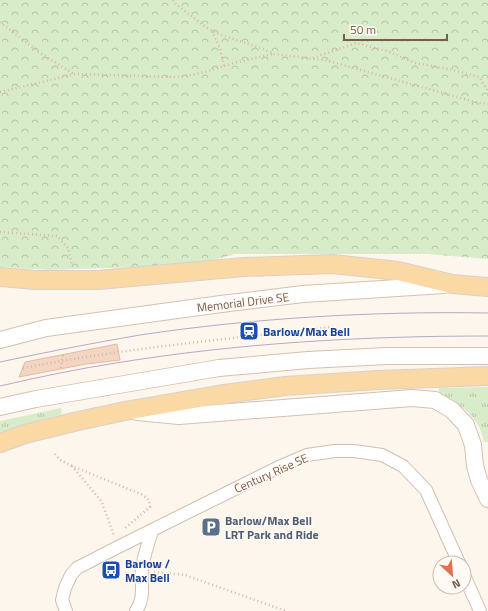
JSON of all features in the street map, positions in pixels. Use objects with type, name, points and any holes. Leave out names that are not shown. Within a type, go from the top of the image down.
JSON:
[{"type":"main road","points":[[0,276],[36,280],[98,280],[244,267],[333,264],[398,271],[452,284]]},
{"type":"main road","name":"Memorial Drive SE","points":[[0,340],[46,328],[303,294],[452,284],[488,287]]},
{"type":"main road","points":[[0,407],[36,399],[219,368],[308,360],[371,357],[488,356]]},
{"type":"main road","points":[[0,443],[26,434],[78,420],[218,395],[284,386],[378,380],[488,376]]},
{"type":"main road","points":[[125,411],[180,416],[412,398],[435,400],[452,410],[466,425],[473,445],[475,466],[479,480],[488,499]]},
{"type":"street","name":"Century Rise SE","points":[[66,611],[62,600],[65,588],[71,575],[77,568],[279,467],[307,455],[335,451],[354,451],[382,455],[403,466],[426,490],[455,555]]},
{"type":"street","points":[[136,611],[143,594],[142,570],[145,551],[152,530]]},
{"type":"street","points":[[472,593],[480,611]]},
{"type":"path","points":[[173,0],[176,4],[212,30],[274,54]]},
{"type":"path","points":[[0,22],[40,53],[75,74]]},
{"type":"path","points":[[212,30],[220,48],[224,66]]},
{"type":"path","points":[[313,58],[356,42],[386,51],[414,63],[449,69],[479,77],[488,91]]},
{"type":"path","points":[[0,92],[75,74],[174,76],[198,74],[253,58],[274,54],[325,60],[488,104]]},
{"type":"path","points":[[0,232],[57,236],[68,248],[72,265]]},
{"type":"path","points":[[23,368],[62,360],[118,352],[332,327]]},
{"type":"path","points":[[61,368],[63,354]]},
{"type":"path","points":[[55,454],[60,460],[72,466],[144,495],[149,500],[150,507],[114,537],[102,502],[72,466]]},
{"type":"path","points":[[142,570],[184,576],[286,611]]},
{"type":"green space","points":[[0,0],[488,0],[488,259],[427,254],[235,254],[196,265],[49,270],[0,267]]},
{"type":"green space","points":[[488,387],[488,442],[484,442],[482,433],[473,418],[461,406],[438,392],[439,388]]},
{"type":"green space","points":[[61,408],[62,414],[0,432],[0,421]]},
{"type":"building","points":[[117,344],[120,360],[86,364],[19,377],[25,362]]},
{"type":"tram line","points":[[0,362],[140,335],[226,324],[314,317],[401,313],[488,313]]},
{"type":"tram line","points":[[0,386],[101,365],[208,350],[348,339],[488,336]]},
{"type":"place","name":"Barlow/Max Bell","points":[[249,331]]},
{"type":"place","name":"Barlow/Max Bell LRT Park and Ride","points":[[211,527]]},
{"type":"place","name":"Barlow / Max Bell","points":[[111,570]]}]
